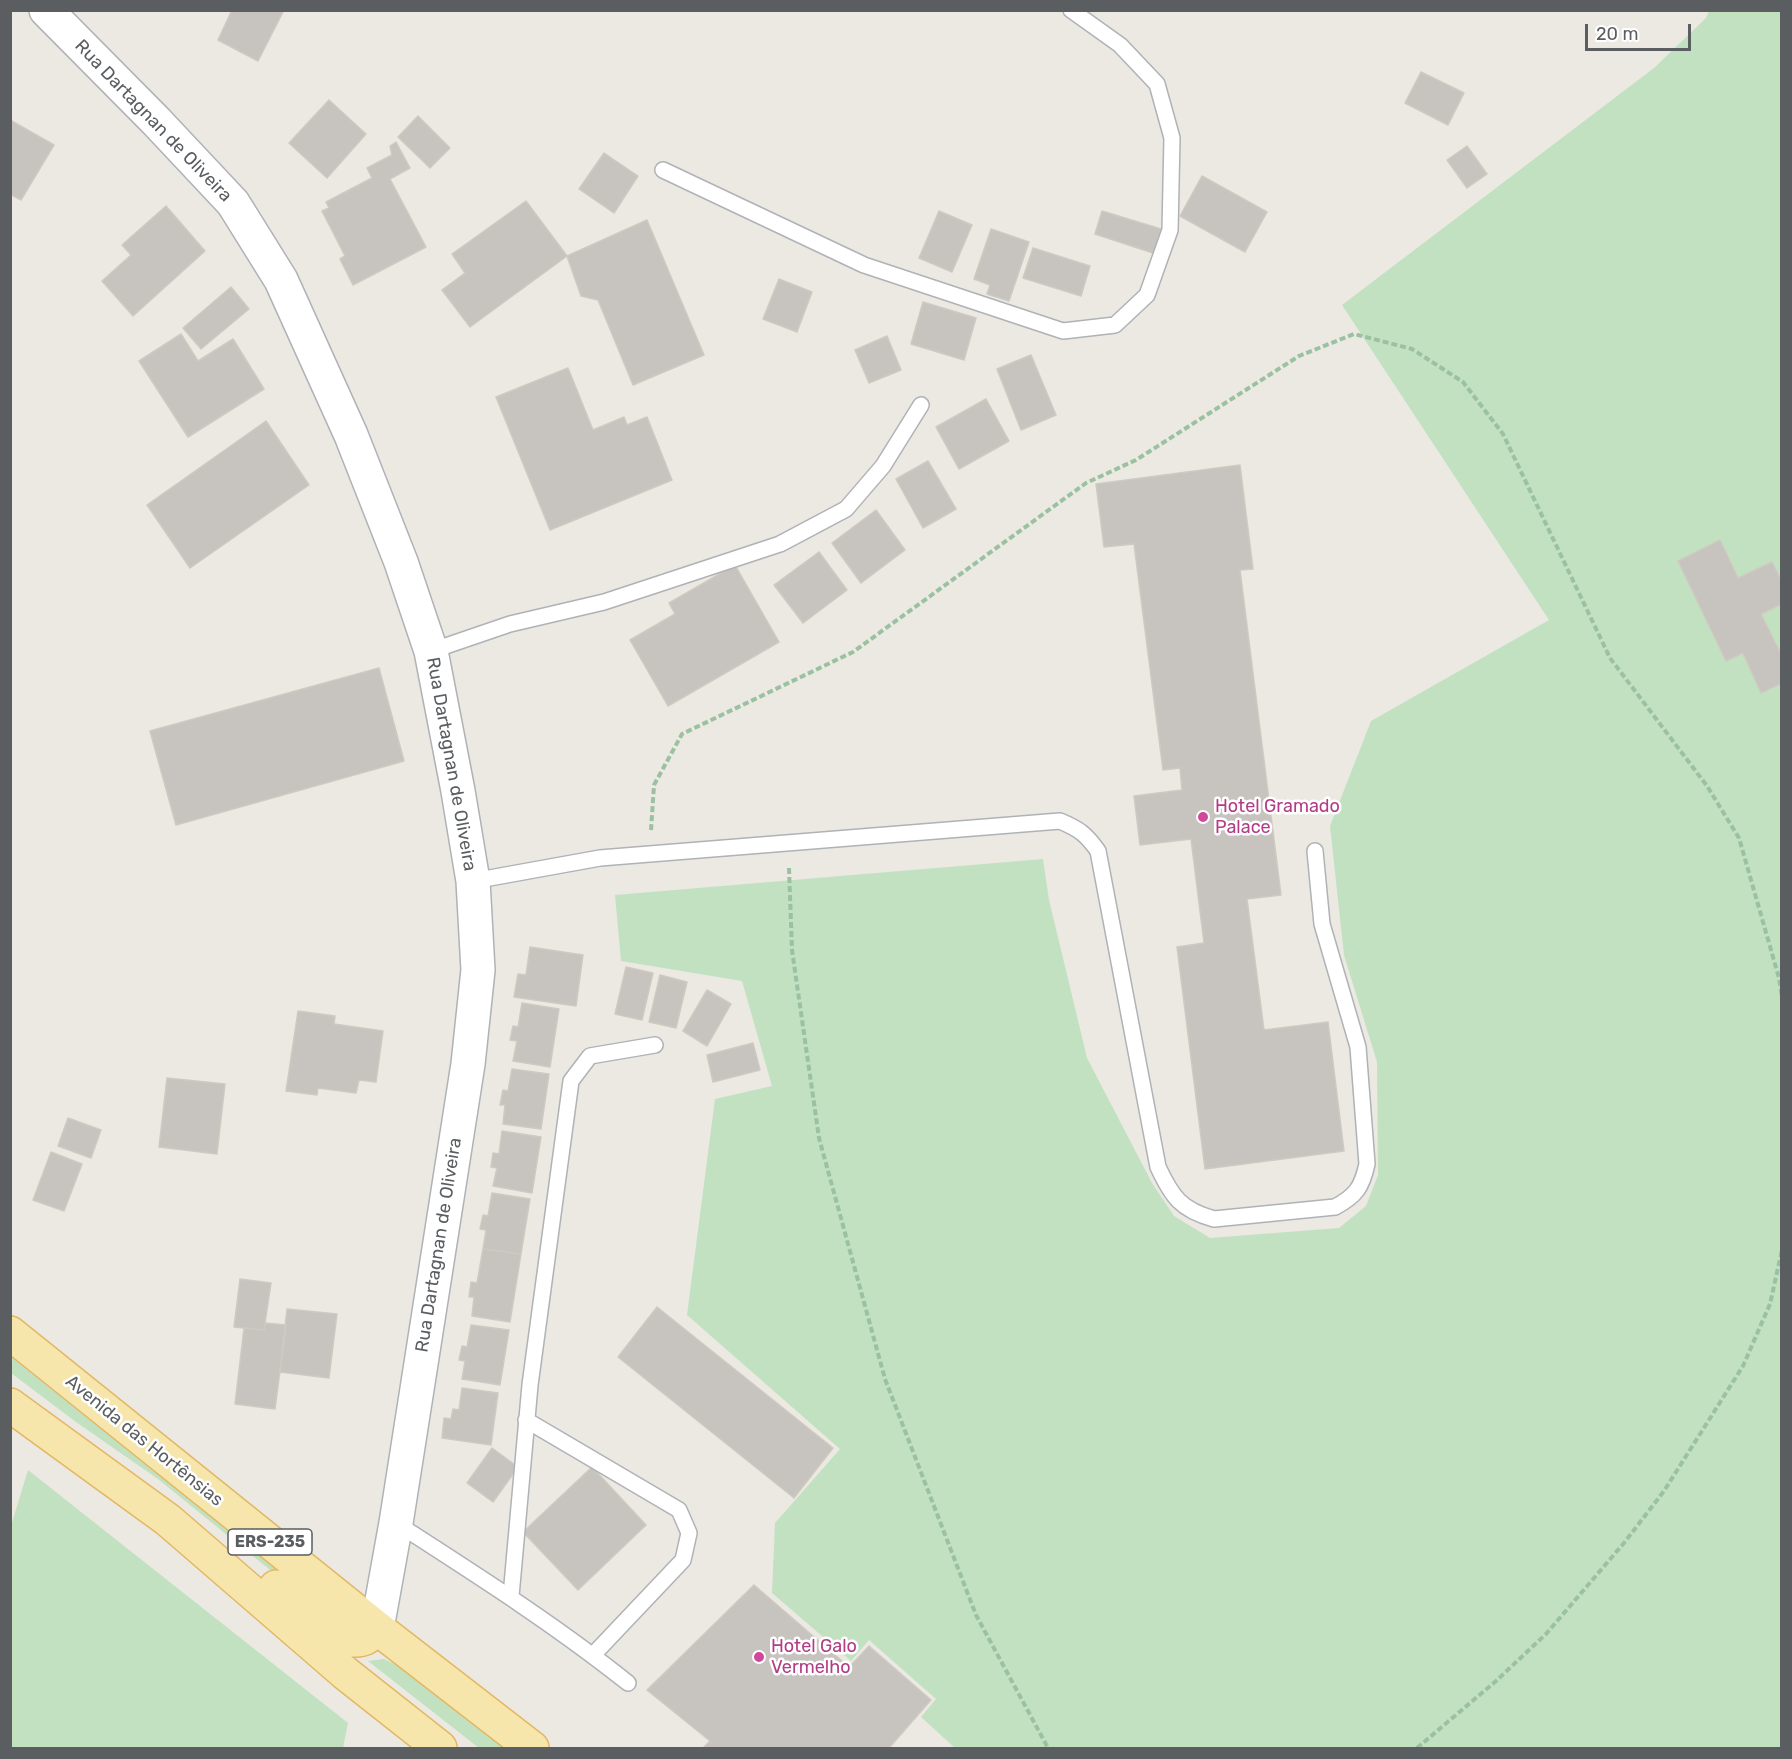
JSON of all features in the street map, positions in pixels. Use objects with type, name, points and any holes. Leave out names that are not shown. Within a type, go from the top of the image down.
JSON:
[{"type":"main road","name":"Avenida das Hortênsias","points":[[10,1333],[377,1628],[532,1749]]},
{"type":"main road","name":"ERS-235","points":[[10,1405],[168,1520],[426,1742]]},
{"type":"main road","points":[[168,1520],[243,1564],[348,1639],[359,1641],[367,1638],[377,1628]]},
{"type":"street","name":"Rua Dartagnan de Oliveira","points":[[46,10],[233,203],[281,280],[351,435],[401,562],[431,651],[473,881],[478,970],[468,1064],[396,1523],[377,1628]]},
{"type":"lane","points":[[663,171],[875,268],[1063,331],[1115,325],[1147,295],[1170,230],[1172,138],[1156,84],[1120,45],[1071,10]]},
{"type":"lane","points":[[431,651],[510,624],[604,602],[780,544],[846,509],[884,466],[921,405]]},
{"type":"lane","points":[[473,881],[600,858],[1060,821],[1074,827],[1086,835],[1098,851],[1158,1167],[1168,1188],[1181,1204],[1196,1214],[1214,1218],[1335,1207],[1351,1199],[1363,1182],[1367,1164],[1358,1047],[1322,924],[1315,852]]},
{"type":"lane","points":[[511,1596],[526,1420],[572,1081],[590,1056],[655,1045]]},
{"type":"lane","points":[[526,1420],[679,1510],[689,1533],[683,1560],[593,1655]]},
{"type":"lane","points":[[396,1523],[511,1596],[628,1683]]},
{"type":"path","points":[[649,854],[654,785],[682,734],[853,652],[1086,483],[1136,460],[1299,356],[1354,334],[1412,349],[1463,382],[1503,434],[1610,657],[1707,786],[1739,838],[1779,978],[1782,997]]},
{"type":"path","points":[[788,843],[792,950],[819,1138],[866,1314],[885,1379],[976,1615],[1048,1749]]},
{"type":"path","points":[[1417,1749],[1496,1681],[1546,1634],[1624,1543],[1664,1491],[1743,1366],[1770,1305],[1782,1250]]},
{"type":"green space","points":[[1709,11],[1781,11],[1781,1748],[955,1748],[921,1717],[936,1699],[869,1640],[851,1661],[772,1593],[775,1523],[840,1449],[687,1315],[715,1099],[772,1086],[742,981],[621,961],[615,895],[1043,859],[1049,900],[1087,1058],[1152,1183],[1174,1216],[1210,1238],[1339,1228],[1366,1206],[1378,1175],[1377,1062],[1344,955],[1330,826],[1371,721],[1549,620],[1342,305],[1654,68],[1706,18]]},
{"type":"green space","points":[[10,1349],[359,1635],[323,1613],[158,1479],[11,1373]]},
{"type":"green space","points":[[28,1470],[348,1723],[343,1748],[11,1748],[11,1526]]},
{"type":"green space","points":[[384,1659],[399,1666],[505,1748],[479,1748],[368,1661]]},
{"type":"building","points":[[232,10],[284,10],[258,61],[218,40]]},
{"type":"building","points":[[1421,72],[1464,93],[1448,125],[1405,103]]},
{"type":"building","points":[[329,100],[366,134],[327,178],[289,143]]},
{"type":"building","points":[[418,116],[450,148],[430,168],[398,137]]},
{"type":"building","points":[[10,120],[54,145],[21,200],[10,194]]},
{"type":"building","points":[[396,142],[410,168],[390,179],[426,247],[353,285],[340,259],[345,256],[322,211],[329,208],[326,202],[372,178],[367,168],[392,155],[390,146]]},
{"type":"building","points":[[1467,146],[1487,174],[1467,188],[1447,160]]},
{"type":"building","points":[[604,153],[638,176],[614,213],[579,189]]},
{"type":"building","points":[[1202,176],[1267,212],[1245,252],[1180,216]]},
{"type":"building","points":[[526,201],[567,256],[470,327],[442,290],[465,273],[452,254]]},
{"type":"building","points":[[166,206],[205,251],[133,316],[102,281],[131,255],[122,245]]},
{"type":"building","points":[[939,211],[972,225],[952,272],[919,258]]},
{"type":"building","points":[[1102,211],[1161,229],[1153,253],[1095,234]]},
{"type":"building","points":[[647,220],[704,355],[633,385],[598,300],[581,296],[567,256]]},
{"type":"building","points":[[991,229],[1029,242],[1009,301],[987,294],[990,285],[974,279]]},
{"type":"building","points":[[1033,248],[1090,266],[1081,296],[1023,278]]},
{"type":"building","points":[[779,279],[812,292],[797,332],[763,319]]},
{"type":"building","points":[[231,287],[249,309],[201,349],[183,328]]},
{"type":"building","points":[[923,302],[976,318],[964,360],[911,344]]},
{"type":"building","points":[[181,334],[198,361],[233,339],[264,389],[188,437],[139,361]]},
{"type":"building","points":[[887,336],[901,370],[869,383],[855,350]]},
{"type":"building","points":[[1031,355],[1056,415],[1021,430],[997,369]]},
{"type":"building","points":[[568,368],[593,430],[624,417],[627,425],[647,417],[672,480],[550,530],[496,397]]},
{"type":"building","points":[[986,399],[1009,441],[959,469],[936,427]]},
{"type":"building","points":[[266,421],[309,485],[190,568],[147,505]]},
{"type":"building","points":[[928,461],[956,509],[923,528],[896,479]]},
{"type":"building","name":"Hotel Gramado Palace","points":[[1240,465],[1253,569],[1240,570],[1281,895],[1247,899],[1264,1030],[1328,1022],[1344,1151],[1205,1169],[1177,947],[1204,943],[1191,839],[1140,845],[1134,796],[1182,790],[1180,768],[1163,770],[1134,544],[1104,547],[1096,484]]},
{"type":"building","points":[[876,510],[905,550],[861,583],[832,543]]},
{"type":"building","points":[[1720,540],[1738,578],[1772,562],[1782,582],[1782,604],[1761,614],[1782,656],[1782,683],[1761,693],[1743,653],[1726,661],[1678,561]]},
{"type":"building","points":[[819,552],[847,590],[803,623],[774,585]]},
{"type":"building","points":[[735,565],[779,642],[668,706],[630,640],[675,614],[669,603]]},
{"type":"building","points":[[379,668],[404,761],[176,825],[150,731]]},
{"type":"building","points":[[530,947],[583,955],[576,1006],[514,997],[518,974],[526,975]]},
{"type":"building","points":[[626,967],[653,973],[642,1020],[615,1014]]},
{"type":"building","points":[[660,975],[687,982],[676,1028],[649,1022]]},
{"type":"building","points":[[707,990],[731,1004],[707,1046],[683,1031]]},
{"type":"building","points":[[522,1003],[559,1009],[550,1067],[513,1061],[517,1041],[510,1040],[513,1026],[518,1027]]},
{"type":"building","points":[[298,1011],[335,1016],[334,1024],[383,1031],[376,1082],[359,1080],[356,1093],[318,1088],[317,1095],[286,1091]]},
{"type":"building","points":[[753,1043],[760,1070],[713,1082],[707,1055]]},
{"type":"building","points":[[512,1069],[549,1074],[541,1129],[503,1124],[505,1105],[500,1105],[503,1090],[508,1091]]},
{"type":"building","points":[[167,1078],[225,1084],[217,1154],[159,1147]]},
{"type":"building","points":[[68,1118],[101,1130],[91,1158],[58,1146]]},
{"type":"building","points":[[502,1131],[541,1137],[532,1193],[493,1186],[497,1168],[491,1167],[493,1153],[499,1154]]},
{"type":"building","points":[[51,1152],[82,1164],[64,1211],[33,1200]]},
{"type":"building","points":[[492,1193],[530,1199],[521,1254],[483,1249],[486,1230],[480,1229],[483,1215],[488,1216]]},
{"type":"building","points":[[483,1249],[521,1254],[510,1322],[472,1316],[474,1297],[469,1297],[471,1282],[477,1283]]},
{"type":"building","points":[[240,1279],[271,1283],[264,1330],[234,1327]]},
{"type":"building","points":[[657,1307],[833,1448],[794,1498],[618,1357]]},
{"type":"building","points":[[287,1309],[337,1314],[329,1378],[280,1372]]},
{"type":"building","points":[[265,1323],[286,1325],[275,1409],[235,1404],[244,1328],[264,1330]]},
{"type":"building","points":[[471,1325],[509,1330],[500,1385],[462,1379],[465,1361],[459,1360],[462,1346],[467,1347]]},
{"type":"building","points":[[462,1388],[498,1393],[491,1445],[442,1438],[444,1418],[451,1419],[453,1409],[459,1410]]},
{"type":"building","points":[[492,1448],[518,1467],[493,1502],[467,1483]]},
{"type":"building","points":[[592,1467],[646,1525],[578,1590],[523,1532]]},
{"type":"building","name":"Hotel Galo Vermelho","points":[[754,1585],[849,1667],[869,1646],[931,1700],[889,1748],[703,1748],[710,1741],[647,1690]]},
{"type":"place","name":"Hotel Gramado Palace","points":[[1203,817]]},
{"type":"place","name":"Hotel Galo Vermelho","points":[[759,1657]]}]
